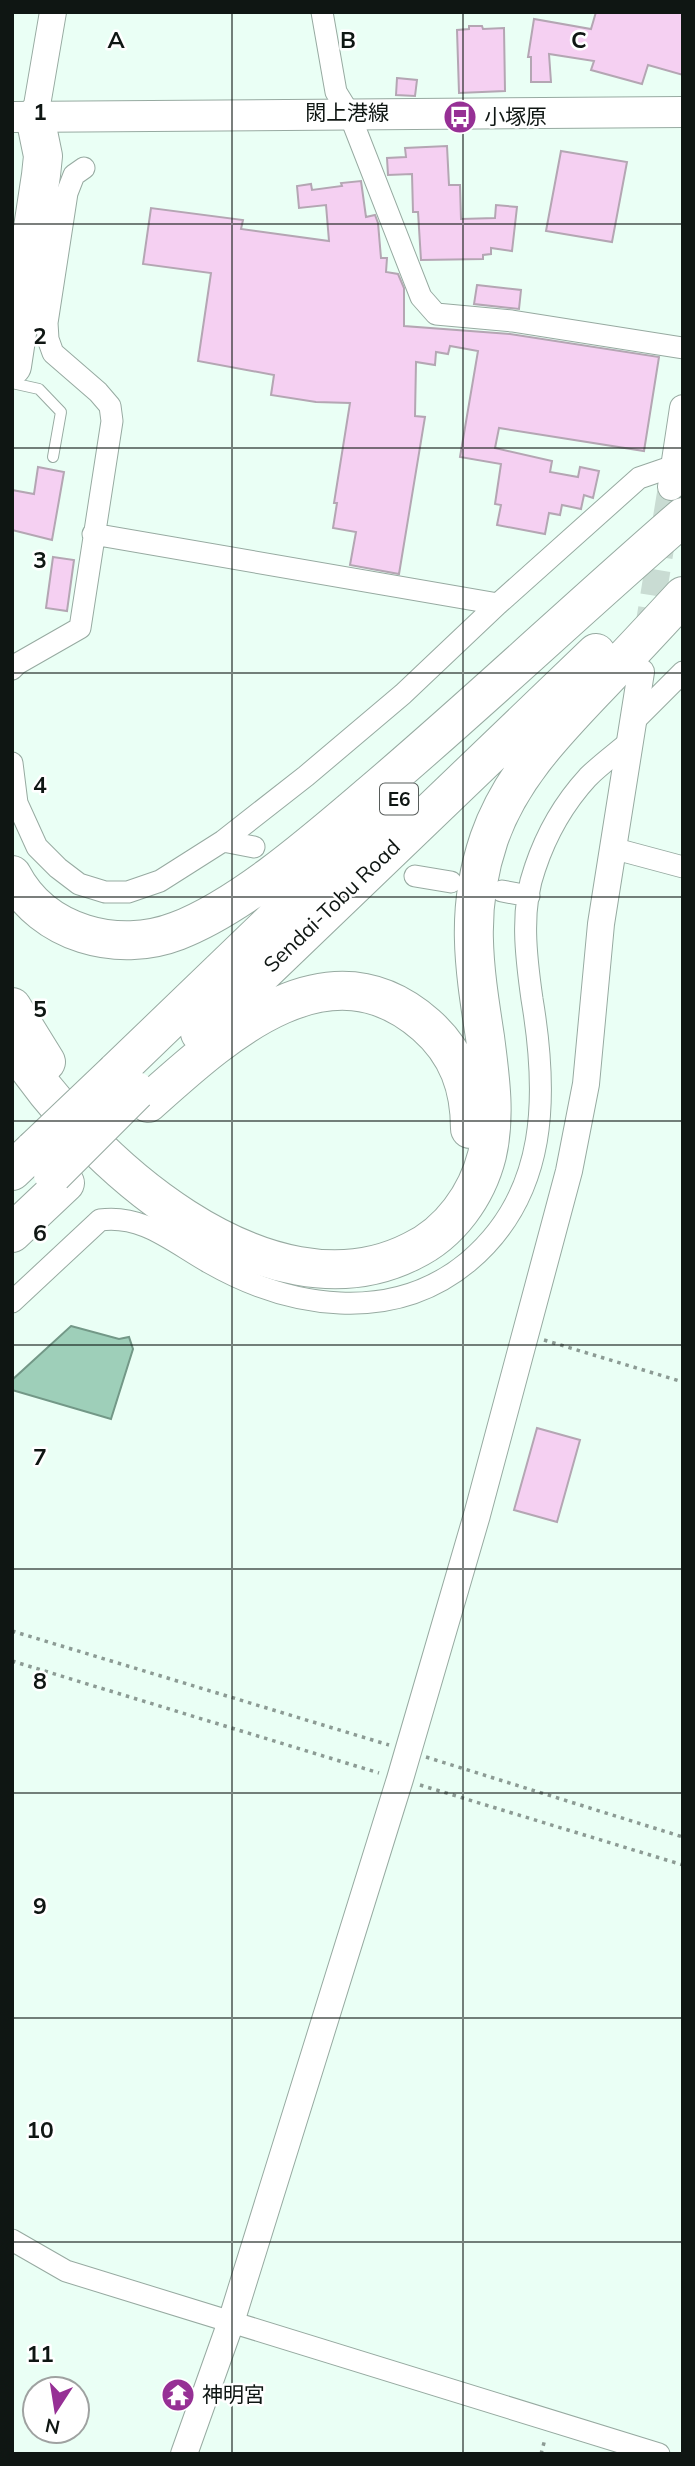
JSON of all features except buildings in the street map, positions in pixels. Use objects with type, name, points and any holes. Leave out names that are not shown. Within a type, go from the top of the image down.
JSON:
[{"type":"highway","points":[[12,205],[24,117]]},
{"type":"highway","points":[[12,366],[43,156],[24,117]]},
{"type":"highway","points":[[12,875],[33,902],[52,919],[99,939],[123,942],[149,939],[176,932],[200,921],[239,897],[339,821],[433,741],[676,490]]},
{"type":"highway","name":"Sendai-Tobu Road","points":[[134,1089],[683,528]]},
{"type":"highway","name":"Sendai-Tobu Road","points":[[12,1213],[41,1169],[190,1042],[683,569]]},
{"type":"highway","points":[[12,1043],[55,1104],[109,1160],[176,1211],[218,1236],[274,1259],[325,1270],[373,1266],[418,1248],[454,1219],[468,1200],[480,1178],[487,1154],[492,1107],[490,1073],[472,928],[474,898],[490,837],[506,801],[551,735],[683,596]]},
{"type":"highway","points":[[12,1007],[46,1063],[91,1118],[123,1148],[169,1185],[201,1205],[260,1235],[288,1244],[341,1252],[380,1244],[414,1229],[433,1213],[459,1174],[467,1153],[470,1131],[467,1090],[449,1050],[434,1032],[415,1016],[393,1003],[370,995],[319,993],[276,1006],[203,1054],[134,1089]]},
{"type":"highway","points":[[12,1233],[41,1169]]},
{"type":"main road","name":"閖上港線","points":[[24,117],[683,112]]},
{"type":"street","points":[[24,117],[52,12]]},
{"type":"street","points":[[322,12],[336,92],[349,113],[421,297],[436,314],[512,321],[683,348]]},
{"type":"street","points":[[12,669],[80,628],[112,421],[110,406],[98,392],[53,353],[47,331],[67,193],[74,175],[84,168]]},
{"type":"street","points":[[12,763],[17,803],[37,847],[58,868],[79,884],[105,892],[128,892],[160,881],[223,841],[306,776],[403,694],[498,604],[639,478],[676,490],[683,408]]},
{"type":"street","points":[[93,534],[498,604]]},
{"type":"street","points":[[184,2454],[231,2322],[400,1779],[477,1516],[569,1171],[586,1084],[601,924],[641,672]]},
{"type":"street","points":[[15,1293],[100,1220],[117,1218],[153,1228],[212,1264],[245,1280],[277,1292],[334,1304],[362,1305],[415,1292],[442,1280],[468,1262],[511,1212],[529,1177],[542,1113],[538,1038],[527,970],[529,896],[534,869],[550,832],[569,801],[683,672]]},
{"type":"street","points":[[223,841],[254,848]]},
{"type":"street","points":[[612,848],[683,867]]},
{"type":"street","points":[[415,876],[451,882]]},
{"type":"street","points":[[502,891],[529,896]]},
{"type":"street","points":[[12,2240],[66,2271],[659,2454]]},
{"type":"lane","points":[[12,383],[39,389],[61,412],[53,457]]},
{"type":"path","points":[[525,1334],[683,1382]]},
{"type":"path","points":[[12,1631],[683,1837]]},
{"type":"path","points":[[12,1661],[683,1865]]},
{"type":"shaded area","points":[[71,1326],[119,1339],[129,1337],[133,1349],[111,1419],[12,1390],[12,1380]]},
{"type":"tunnel","points":[[647,634],[671,487]]},
{"type":"place","name":"小塚原","points":[[460,117]]},
{"type":"place","name":"神明宮","points":[[178,2395]]}]
